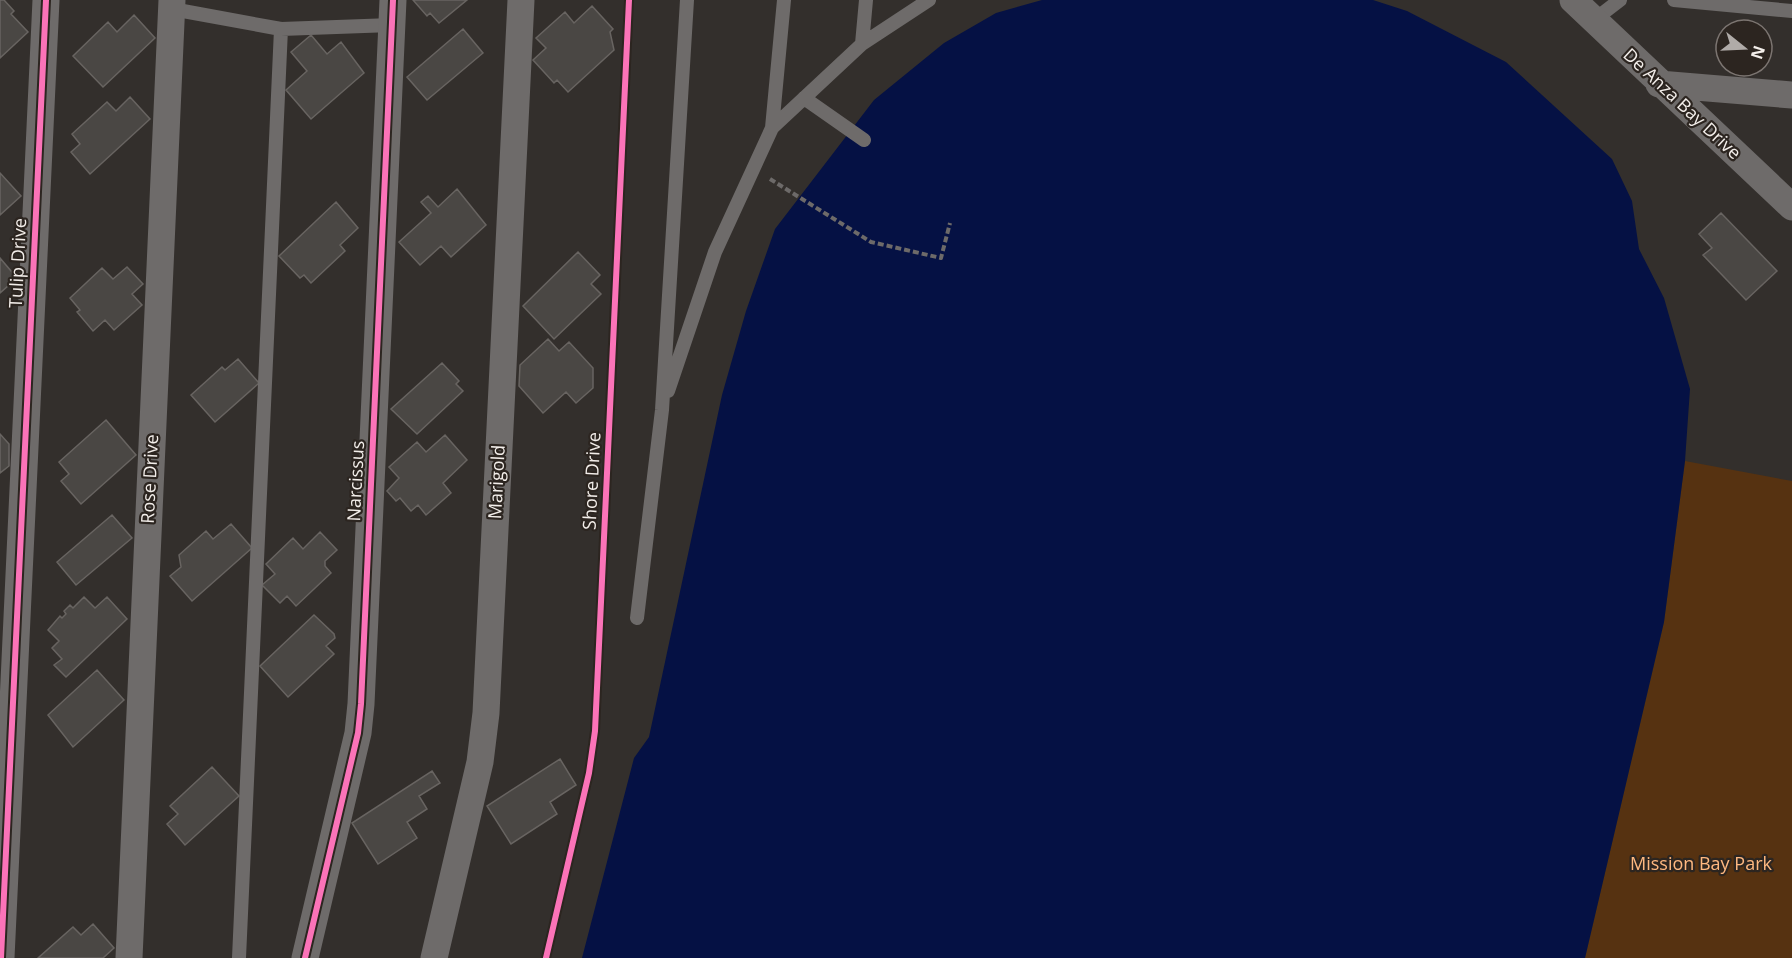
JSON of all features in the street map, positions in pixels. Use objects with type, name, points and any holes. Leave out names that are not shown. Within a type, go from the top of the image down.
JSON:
[{"type":"street","name":"Tulip Drive","points":[[1,958],[46,0]]},
{"type":"street","name":"Marigold","points":[[434,958],[480,762],[486,713],[521,0]]},
{"type":"street","name":"De Anza Bay Drive","points":[[1573,0],[1659,84],[1782,189],[1792,207]]},
{"type":"street","name":"Rose Drive","points":[[129,958],[172,4]]},
{"type":"street","name":"Narcissus","points":[[305,958],[358,733],[361,704],[392,13]]},
{"type":"street","points":[[1659,84],[1792,95]]},
{"type":"lane","points":[[637,618],[662,410],[687,0]]},
{"type":"lane","points":[[662,410],[715,252],[772,128],[784,0]]},
{"type":"lane","points":[[862,44],[866,0]]},
{"type":"lane","points":[[772,128],[862,44],[929,0]]},
{"type":"lane","points":[[1594,20],[1620,0]]},
{"type":"lane","points":[[1674,0],[1792,12]]},
{"type":"lane","points":[[172,4],[281,29],[392,13]]},
{"type":"lane","points":[[239,958],[281,29]]},
{"type":"lane","points":[[804,98],[864,140]]},
{"type":"path","points":[[753,169],[871,242],[941,258],[950,223]]},
{"type":"green space","name":"Mission Bay Park","points":[[1685,461],[1792,481],[1792,958],[1585,958],[1664,622]]},
{"type":"shaded area","points":[[1042,0],[1373,0],[1407,11],[1506,62],[1612,159],[1632,201],[1639,249],[1664,298],[1690,389],[1685,461],[1664,622],[1585,958],[582,958],[634,758],[649,737],[722,395],[746,311],[775,229],[874,100],[944,43],[996,13]]},
{"type":"building","points":[[0,0],[4,0],[14,11],[11,14],[28,32],[0,58]]},
{"type":"building","points":[[413,0],[467,0],[439,23],[430,13],[427,16]]},
{"type":"building","points":[[592,6],[613,29],[610,32],[614,50],[568,92],[557,80],[554,83],[533,60],[546,48],[536,38],[565,12],[574,23]]},
{"type":"building","points":[[134,15],[155,38],[103,87],[73,56],[108,22],[117,32]]},
{"type":"building","points":[[463,29],[483,53],[427,100],[407,77]]},
{"type":"building","points":[[311,35],[327,54],[341,42],[364,73],[311,119],[286,90],[307,71],[291,52]]},
{"type":"building","points":[[130,97],[150,119],[90,174],[71,152],[80,144],[72,134],[107,102],[116,111]]},
{"type":"building","points":[[0,173],[21,196],[0,215]]},
{"type":"building","points":[[457,189],[486,225],[451,257],[441,246],[420,265],[399,242],[431,213],[421,202],[428,196],[438,207]]},
{"type":"building","points":[[336,202],[358,228],[340,245],[345,251],[311,283],[304,275],[300,278],[279,256]]},
{"type":"building","points":[[1721,213],[1777,271],[1746,300],[1703,255],[1712,248],[1699,234]]},
{"type":"building","points":[[578,252],[600,275],[591,284],[601,294],[554,339],[523,306]]},
{"type":"building","points":[[0,258],[17,278],[0,293]]},
{"type":"building","points":[[127,267],[143,284],[132,294],[142,305],[114,330],[105,320],[93,331],[77,312],[80,310],[70,298],[102,268],[113,279]]},
{"type":"building","points":[[548,339],[559,351],[569,342],[593,368],[593,388],[576,403],[566,392],[543,413],[519,386],[520,365]]},
{"type":"building","points":[[238,359],[259,383],[215,422],[191,395],[222,367],[225,370]]},
{"type":"building","points":[[442,363],[459,381],[456,384],[463,391],[417,434],[391,409]]},
{"type":"building","points":[[106,420],[136,455],[81,504],[61,481],[69,474],[59,462]]},
{"type":"building","points":[[0,434],[9,444],[9,466],[0,473]]},
{"type":"building","points":[[445,435],[467,460],[443,483],[451,493],[426,515],[418,505],[411,511],[400,498],[396,501],[387,491],[399,478],[389,467],[417,442],[426,452]]},
{"type":"building","points":[[112,515],[132,538],[76,585],[57,562]]},
{"type":"building","points":[[231,524],[252,548],[192,601],[170,576],[181,567],[179,555],[206,531],[213,539]]},
{"type":"building","points":[[320,532],[337,550],[325,561],[325,566],[331,573],[296,606],[287,596],[280,603],[262,585],[275,574],[266,564],[293,538],[303,549]]},
{"type":"building","points":[[84,597],[95,608],[107,597],[127,619],[66,677],[54,665],[62,659],[52,648],[59,641],[48,630],[60,616],[62,618],[66,614],[64,611],[70,605],[73,608]]},
{"type":"building","points":[[314,615],[334,634],[335,638],[326,646],[334,654],[288,697],[260,666]]},
{"type":"building","points":[[97,670],[124,700],[73,747],[48,715]]},
{"type":"building","points":[[560,759],[576,785],[550,802],[557,814],[511,844],[487,806]]},
{"type":"building","points":[[212,767],[239,796],[185,845],[167,824],[178,814],[170,806]]},
{"type":"building","points":[[432,771],[440,783],[419,796],[427,809],[407,822],[417,838],[378,864],[352,823]]},
{"type":"building","points":[[93,924],[114,948],[103,958],[38,958],[73,927],[81,935]]},
{"type":"cycle path","points":[[1,958],[46,0]]},
{"type":"cycle path","points":[[305,958],[358,733],[361,704],[393,0]]},
{"type":"cycle path","name":"Shore Drive","points":[[546,958],[589,773],[595,731],[629,0]]}]
